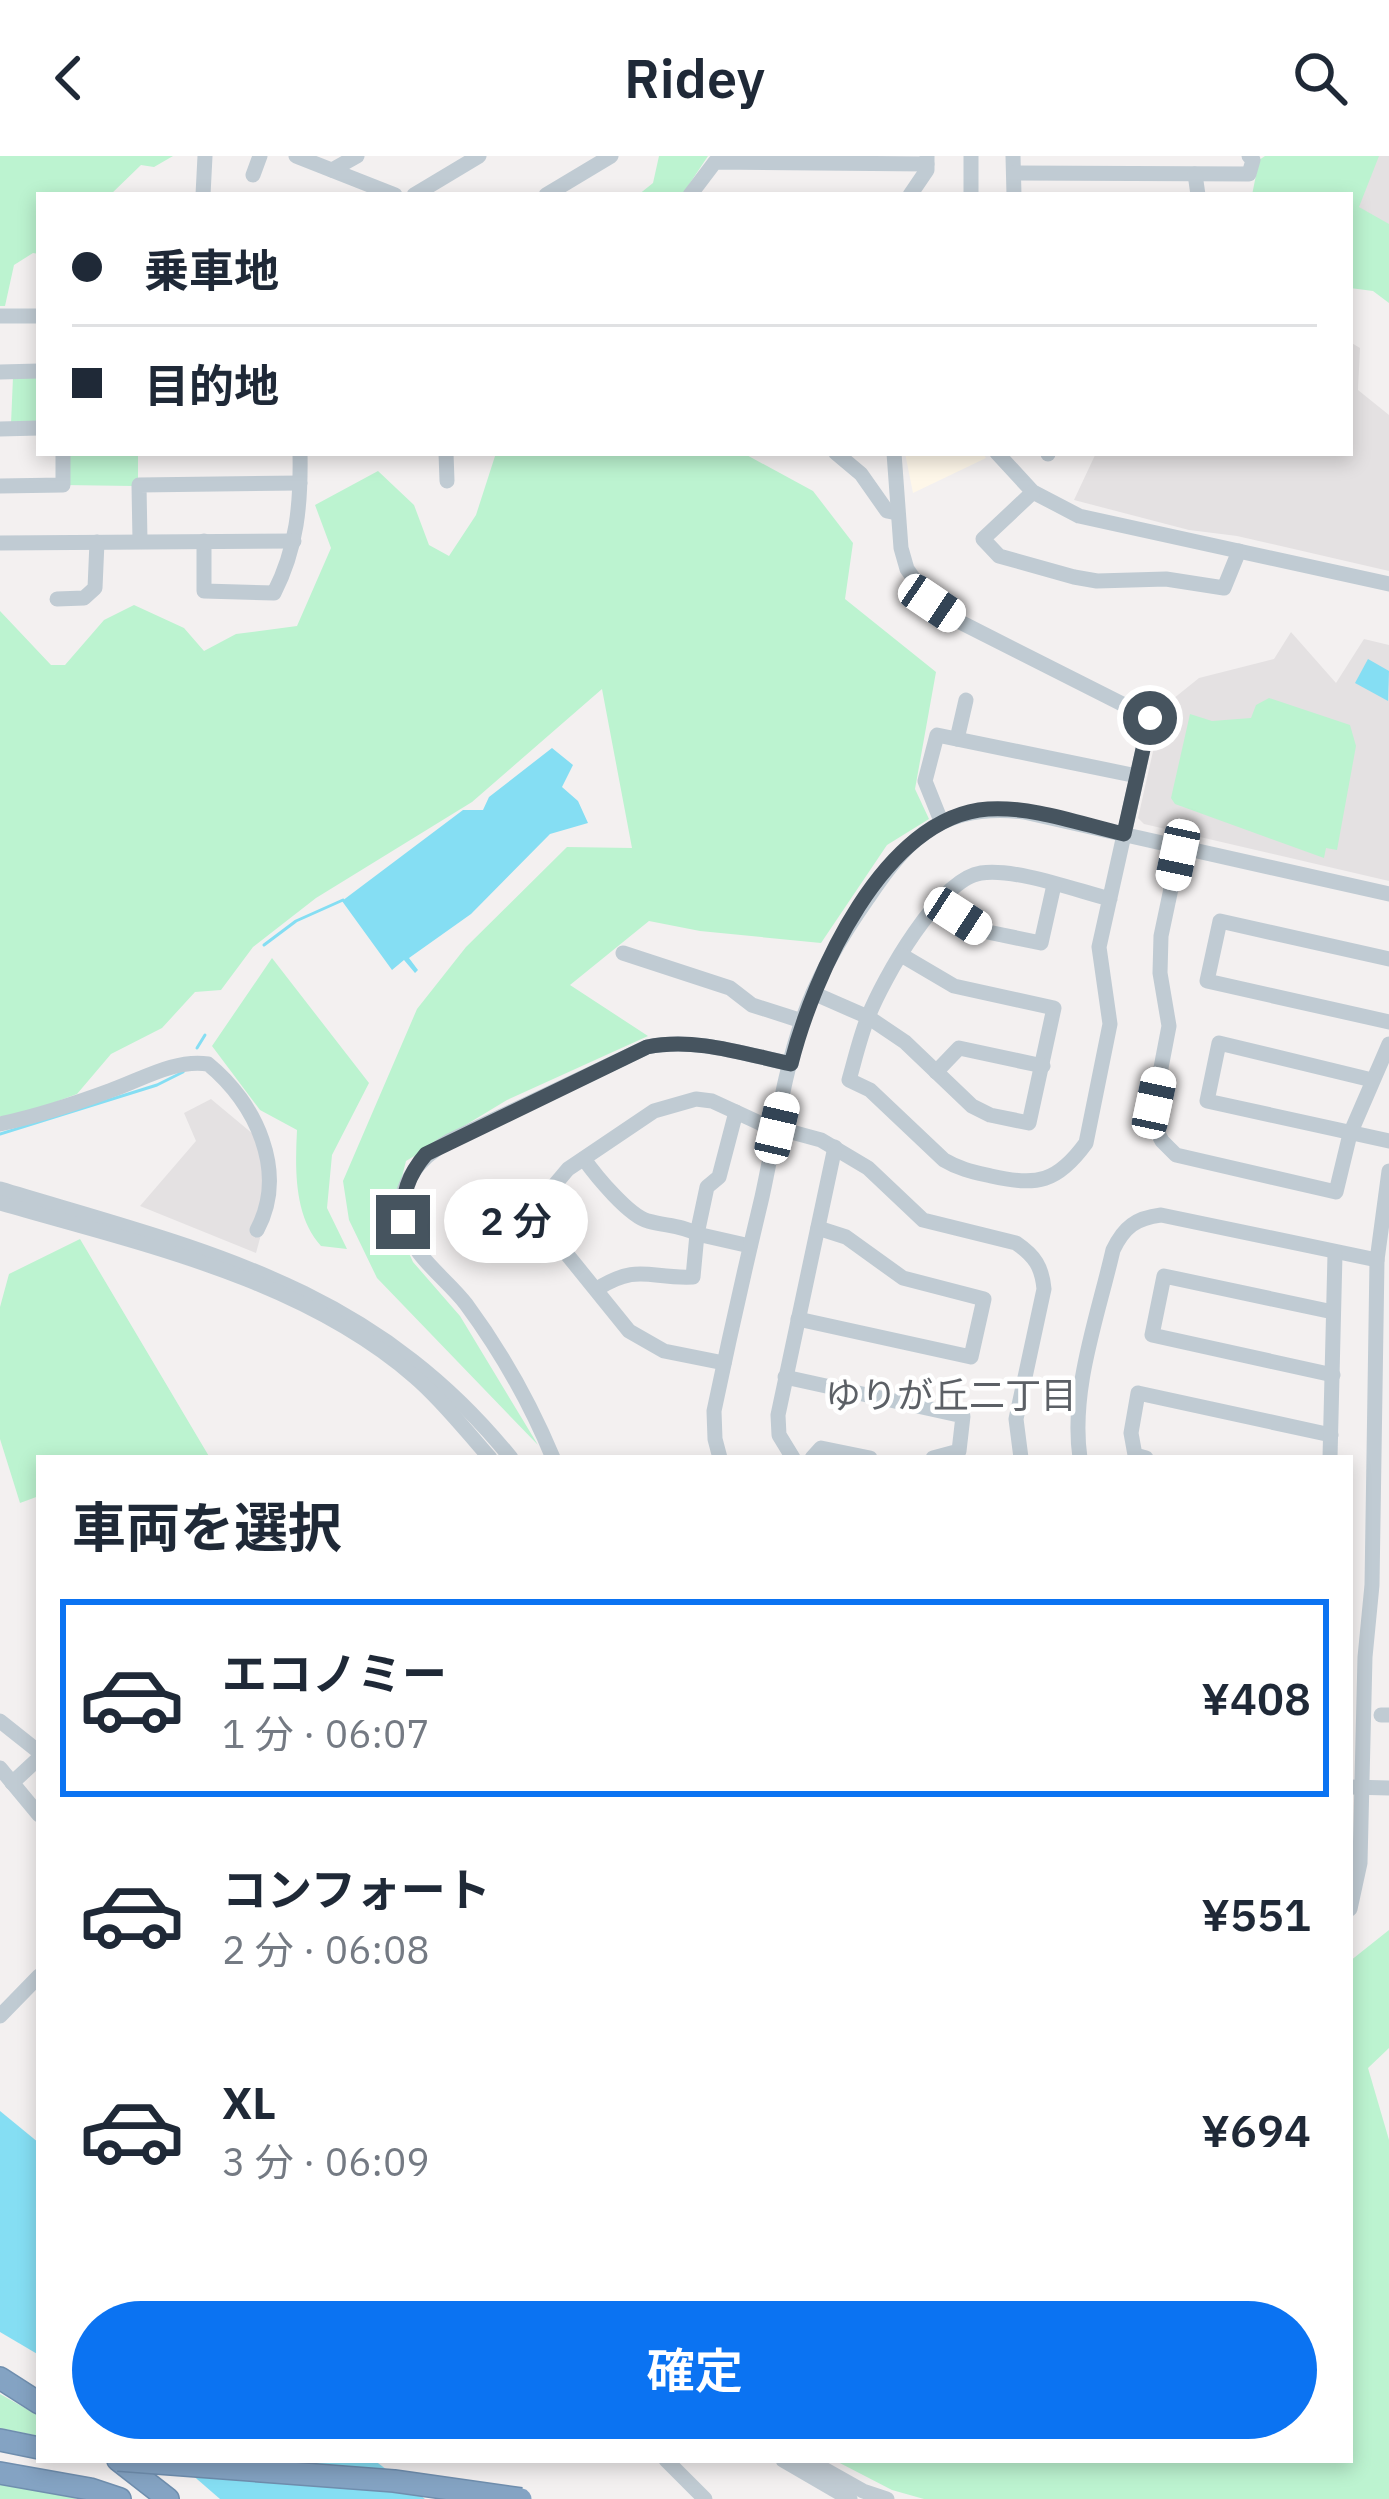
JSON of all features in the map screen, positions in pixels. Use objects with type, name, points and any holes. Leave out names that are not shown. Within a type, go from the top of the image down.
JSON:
[{"type":"highway","points":[[0,2378],[36,2402]]},
{"type":"highway","points":[[0,2440],[36,2447]]},
{"type":"highway","points":[[122,2463],[168,2499]]},
{"type":"highway","points":[[157,2463],[394,2481],[520,2499]]},
{"type":"highway","points":[[0,2473],[90,2488],[120,2499]]},
{"type":"street","points":[[203,192],[205,156]]},
{"type":"street","points":[[253,175],[260,156]]},
{"type":"street","points":[[296,156],[387,192]]},
{"type":"street","points":[[332,170],[357,156]]},
{"type":"street","points":[[551,192],[611,156]]},
{"type":"street","points":[[971,156],[971,192]]},
{"type":"street","points":[[1013,164],[1249,174],[1254,157]]},
{"type":"street","points":[[423,192],[472,158]]},
{"type":"street","points":[[692,192],[715,162],[927,160],[911,192]]},
{"type":"street","points":[[1195,173],[1198,192]]},
{"type":"street","points":[[0,316],[36,316]]},
{"type":"street","points":[[0,372],[36,371]]},
{"type":"street","points":[[0,429],[36,428]]},
{"type":"street","points":[[0,486],[63,485],[64,456]]},
{"type":"street","points":[[204,541],[204,591],[274,593],[294,541],[300,456]]},
{"type":"street","points":[[446,456],[447,481]]},
{"type":"street","points":[[840,456],[861,474],[887,511],[897,513]]},
{"type":"street","points":[[894,456],[897,513],[907,569],[932,603],[962,623],[1150,718],[1124,834],[1110,898],[1099,947],[1110,1010],[1109,1040],[1086,1143],[1054,1176],[1032,1184],[957,1167],[870,1090],[849,1080],[868,1017],[937,903],[955,884],[987,872],[1110,898]]},
{"type":"street","points":[[1001,456],[1034,492],[1079,516],[1389,584]]},
{"type":"street","points":[[140,541],[139,485],[300,483]]},
{"type":"street","points":[[1034,492],[983,539],[999,556],[1096,581],[1166,579],[1224,588],[1239,551]]},
{"type":"street","points":[[0,543],[294,541]]},
{"type":"street","points":[[57,599],[84,598],[95,588],[97,542]]},
{"type":"street","points":[[957,739],[966,700]]},
{"type":"street","points":[[941,821],[925,781],[937,734],[1137,776]]},
{"type":"street","points":[[720,1455],[714,1419],[724,1364],[802,1022],[830,958],[910,843],[941,821],[991,808],[1389,894]]},
{"type":"street","points":[[1180,847],[1161,936],[1160,973],[1169,1026],[1150,1120],[1162,1142],[1176,1155],[1336,1192],[1350,1134],[1389,1044]]},
{"type":"street","points":[[937,903],[978,930],[1041,943],[1054,885]]},
{"type":"street","points":[[1389,958],[1220,921],[1207,981],[1389,1022]]},
{"type":"street","points":[[623,953],[730,988],[752,1005],[802,1022]]},
{"type":"street","points":[[812,993],[868,1017],[905,1042],[972,1106],[1028,1123],[1054,1008],[954,986],[903,956]]},
{"type":"street","points":[[551,1455],[501,1359],[465,1303],[413,1246],[403,1222],[402,1197],[412,1170],[426,1154],[449,1141],[647,1047],[673,1041],[791,1064]]},
{"type":"street","points":[[1372,1080],[1219,1043],[1207,1101],[1389,1141]]},
{"type":"street","points":[[936,1072],[958,1048],[1042,1066]]},
{"type":"street","points":[[0,1124],[170,1067],[208,1064],[265,1137],[267,1198],[257,1230]]},
{"type":"street","points":[[724,1364],[664,1351],[629,1331],[556,1242],[547,1205],[552,1187],[568,1169],[653,1111],[674,1103],[712,1101],[835,1147],[868,1168],[923,1220],[1016,1244],[1037,1261],[1044,1289],[1016,1419],[1021,1455]]},
{"type":"street","points":[[597,1289],[620,1274],[693,1277],[707,1187],[718,1177],[736,1112]]},
{"type":"street","points":[[791,1455],[779,1435],[778,1415],[835,1147]]},
{"type":"street","points":[[584,1159],[605,1190],[621,1198],[636,1216],[751,1246]]},
{"type":"street","points":[[1353,1895],[1360,1863],[1356,1787],[1365,1659],[1364,1569],[1377,1260],[1389,1171]]},
{"type":"street","points":[[0,1189],[193,1247],[314,1295],[395,1345],[438,1379],[509,1455]]},
{"type":"street","points":[[0,1203],[190,1260],[308,1308],[414,1376],[487,1455]]},
{"type":"street","points":[[1080,1455],[1076,1428],[1080,1400],[1113,1250],[1123,1230],[1143,1217],[1161,1215],[1377,1260]]},
{"type":"street","points":[[798,1318],[971,1357],[984,1299],[903,1278],[846,1237],[818,1228]]},
{"type":"street","points":[[1330,1455],[1335,1254]]},
{"type":"street","points":[[1333,1312],[1164,1276],[1152,1335],[1333,1376]]},
{"type":"street","points":[[785,1377],[964,1416],[959,1451],[944,1455]]},
{"type":"street","points":[[1135,1455],[1131,1433],[1138,1393],[1331,1435]]},
{"type":"street","points":[[815,1455],[821,1448],[855,1455]]},
{"type":"street","points":[[0,1721],[36,1752]]},
{"type":"street","points":[[12,1783],[36,1758]]},
{"type":"street","points":[[0,1768],[36,1812]]},
{"type":"street","points":[[1356,1787],[1389,1788]]},
{"type":"street","points":[[0,2016],[36,1979]]},
{"type":"street","points":[[669,2463],[705,2499]]},
{"type":"street","points":[[788,2463],[850,2499]]},
{"type":"street","points":[[813,2463],[887,2499]]},
{"type":"shaded area","points":[[1346,156],[1389,156],[1389,243],[1353,227],[1353,192],[1343,192]]},
{"type":"shaded area","points":[[1353,344],[1360,348],[1358,390],[1389,415],[1389,571],[1237,536],[1189,530],[1074,500],[1095,456],[1353,456]]},
{"type":"shaded area","points":[[906,456],[986,458],[913,493]]},
{"type":"shaded area","points":[[1291,632],[1336,683],[1364,639],[1389,645],[1389,881],[1144,824],[1138,818],[1163,707],[1199,678],[1274,659]]},
{"type":"shaded area","points":[[211,1099],[259,1139],[269,1205],[256,1253],[140,1206],[196,1141],[184,1113]]},
{"type":"green space","points":[[0,156],[173,156],[154,167],[141,165],[113,192],[36,192],[36,254],[14,265],[5,306],[0,306]]},
{"type":"green space","points":[[659,156],[708,156],[684,192],[642,192],[653,183]]},
{"type":"green space","points":[[1265,156],[1379,156],[1359,207],[1389,224],[1389,303],[1373,291],[1353,288],[1353,192],[1253,192],[1259,160]]},
{"type":"green space","points":[[13,377],[36,377],[36,424],[11,424]]},
{"type":"green space","points":[[68,456],[138,456],[134,486],[63,485]]},
{"type":"green space","points":[[495,456],[749,456],[813,491],[853,543],[845,599],[936,672],[915,789],[929,819],[887,845],[821,943],[649,921],[570,985],[648,1036],[507,1100],[406,1161],[392,1216],[413,1262],[460,1316],[538,1445],[377,1278],[349,1220],[343,1181],[417,1009],[466,947],[567,847],[632,848],[602,689],[472,802],[316,898],[253,947],[221,990],[195,992],[162,1028],[111,1054],[77,1094],[15,1117],[0,1116],[0,611],[51,665],[65,665],[104,620],[134,605],[184,628],[204,651],[236,634],[297,626],[331,548],[315,505],[378,471],[414,505],[429,545],[449,556],[476,515]]},
{"type":"green space","points":[[1269,698],[1350,725],[1356,746],[1337,850],[1326,848],[1324,858],[1175,804],[1171,798],[1190,714],[1212,721],[1251,718],[1256,705]]},
{"type":"green space","points":[[272,958],[369,1083],[332,1155],[327,1208],[347,1249],[321,1246],[306,1221],[297,1176],[297,1130],[260,1110],[212,1046]]},
{"type":"green space","points":[[80,1239],[208,1455],[36,1455],[36,1497],[20,1503],[0,1439],[0,1307],[9,1274]]},
{"type":"green space","points":[[1389,1930],[1389,2048],[1368,2068],[1389,2140],[1389,2499],[924,2499],[892,2490],[840,2463],[1353,2463],[1353,1959]]},
{"type":"green space","points":[[0,2394],[36,2414],[36,2435],[0,2428]]},
{"type":"green space","points":[[0,2483],[79,2499],[0,2499]]},
{"type":"water","points":[[1368,659],[1389,671],[1388,701],[1355,683]]},
{"type":"water","points":[[552,748],[573,765],[562,787],[578,801],[588,823],[550,834],[471,914],[409,958],[418,970],[415,973],[404,960],[392,970],[342,901],[463,810],[483,810],[489,797]]},
{"type":"water","points":[[0,2111],[36,2141],[36,2353],[0,2332]]},
{"type":"water","points":[[178,2463],[378,2463],[425,2499],[220,2499]]},
{"type":"waterway","points":[[264,945],[296,921],[343,900]]},
{"type":"waterway","points":[[197,1048],[205,1035]]},
{"type":"waterway","points":[[0,1134],[157,1085],[183,1072]]},
{"type":"district","name":"ゆりが丘二丁目","points":[[951,1394]]},
{"type":"route","points":[[403,1222],[402,1197],[412,1170],[426,1154],[647,1047],[673,1041],[791,1064],[812,993],[830,958],[910,843],[941,821],[991,808],[1124,834],[1150,718]]}]
